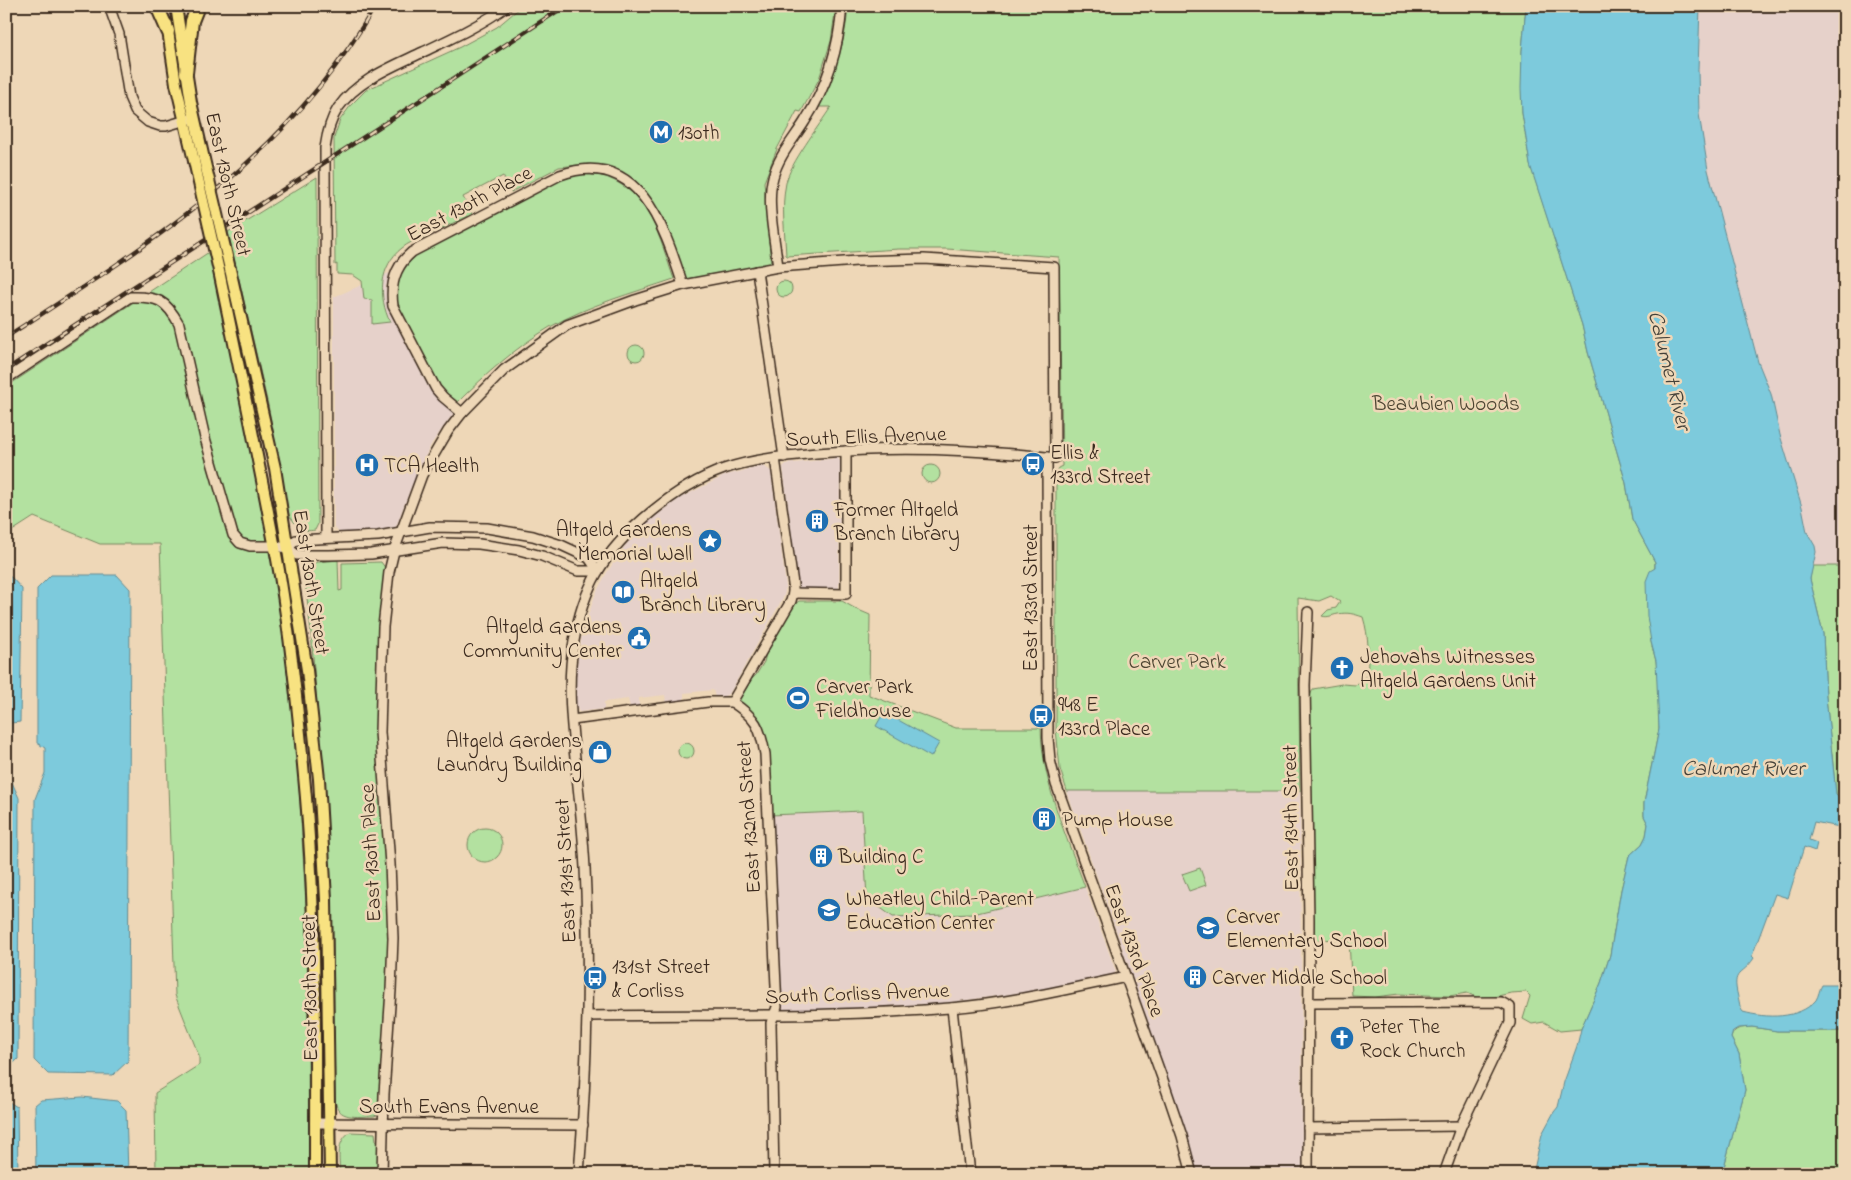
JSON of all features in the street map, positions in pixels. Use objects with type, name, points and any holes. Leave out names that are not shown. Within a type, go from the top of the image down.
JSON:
[{"type":"highway","points":[[157,6],[168,31]]},
{"type":"highway","points":[[186,73],[192,21],[198,6]]},
{"type":"main road","name":"East 130th Street","points":[[164,6],[176,84],[190,119]]},
{"type":"main road","name":"East 130th Street","points":[[176,6],[186,73],[190,119],[225,270],[275,468],[302,624],[319,779],[326,899],[330,1174]]},
{"type":"main road","name":"East 130th Street","points":[[225,270],[274,546],[292,668],[304,778],[312,898],[315,1174]]},
{"type":"street","points":[[110,6],[119,34],[129,97],[135,111],[148,122],[160,126],[190,119]]},
{"type":"street","name":"East 130th Street","points":[[326,538],[325,148],[331,122],[337,109],[358,87],[374,76],[466,31],[507,6]]},
{"type":"street","points":[[778,268],[772,205],[773,179],[777,165],[784,152],[806,121],[822,89],[836,49],[842,6]]},
{"type":"street","name":"East 130th Place","points":[[462,413],[442,397],[436,389],[393,306],[391,296],[392,283],[402,260],[412,252],[560,175],[584,169],[595,169],[608,172],[632,185],[650,204],[658,217],[683,285]]},
{"type":"street","name":"East 130th Place","points":[[382,1174],[392,938],[390,864],[380,732],[384,627],[389,572],[400,532],[422,475],[448,430],[504,370],[567,325],[683,285],[757,271],[818,263],[905,259],[958,260],[1054,267]]},
{"type":"street","name":"East 133rd Street","points":[[1048,738],[1054,267]]},
{"type":"street","points":[[572,720],[708,702],[732,702],[793,593],[757,271]]},
{"type":"street","points":[[6,379],[130,297],[146,296],[162,302],[174,314],[179,324],[205,438],[233,535],[240,543],[250,546],[288,548],[297,554],[305,555],[371,554],[443,543],[479,544],[519,550],[542,556],[578,571],[598,571]]},
{"type":"street","points":[[793,593],[846,594],[846,451]]},
{"type":"street","name":"South Ellis Avenue","points":[[598,571],[636,526],[675,493],[722,470],[746,462],[846,451],[980,451],[1051,458]]},
{"type":"street","points":[[288,548],[296,540],[378,536],[430,527],[487,528],[533,536],[576,551],[589,558],[598,571]]},
{"type":"street","name":"East 131st Street","points":[[579,1174],[583,1125],[587,1016],[585,869],[570,685],[574,642],[588,591],[598,571]]},
{"type":"street","name":"East 134th Street","points":[[1308,612],[1305,685],[1309,878],[1308,1174]]},
{"type":"street","name":"East 132nd Street","points":[[732,702],[747,713],[756,723],[761,732],[765,754],[776,1007],[771,1023],[774,1174]]},
{"type":"street","name":"East 133rd Place","points":[[1048,738],[1050,760],[1056,784],[1182,1136],[1192,1174]]},
{"type":"street","name":"South Corliss Avenue","points":[[587,1016],[876,1013],[952,1008],[1048,994],[1126,978]]},
{"type":"street","points":[[1309,1003],[1501,1002],[1510,1008],[1510,1023],[1461,1126],[1444,1174]]},
{"type":"street","points":[[952,1008],[970,1174]]},
{"type":"street","name":"South Evans Avenue","points":[[315,1124],[583,1125]]},
{"type":"street","points":[[1308,1128],[1461,1126]]},
{"type":"shaded area","points":[[1700,6],[1845,6],[1845,566],[1812,566],[1816,552],[1815,546],[1807,532],[1802,507],[1780,435],[1771,394],[1758,362],[1708,170],[1699,114]]},
{"type":"shaded area","points":[[389,273],[386,299],[391,314],[429,388],[453,414],[432,443],[410,490],[396,527],[367,532],[339,532],[334,527],[334,297]]},
{"type":"shaded area","points":[[838,458],[840,461],[839,587],[838,589],[800,589],[798,587],[783,467],[786,464]]},
{"type":"shaded area","points":[[763,466],[771,471],[786,586],[784,596],[731,691],[727,695],[720,697],[715,697],[713,690],[684,693],[684,700],[666,702],[665,695],[639,698],[639,706],[630,707],[628,699],[604,702],[604,709],[579,712],[576,706],[576,670],[583,630],[596,593],[624,547],[640,528],[680,498],[726,475]]},
{"type":"shaded area","name":"Carver Elementary School","points":[[1067,791],[1300,791],[1302,1174],[1197,1174],[1169,1082]]},
{"type":"shaded area","name":"Wheatley Child-Parent Education Center","points":[[862,811],[867,898],[973,914],[1085,887],[1116,972],[1110,976],[1027,992],[944,1003],[836,1009],[781,1009],[771,815]]},
{"type":"green space","points":[[522,6],[836,6],[831,41],[819,79],[801,112],[797,111],[777,149],[764,182],[771,265],[686,279],[664,218],[640,185],[613,168],[588,164],[559,167],[511,192],[503,176],[463,197],[472,214],[402,248],[394,255],[385,273],[383,282],[382,292],[390,322],[372,324],[372,300],[364,299],[362,281],[353,275],[337,274],[337,264],[335,265],[334,138],[340,120],[351,105],[366,90],[460,47],[497,27]]},
{"type":"green space","points":[[848,6],[1526,6],[1522,51],[1522,113],[1530,164],[1582,325],[1626,483],[1632,519],[1655,562],[1651,642],[1658,677],[1659,729],[1644,803],[1644,816],[1648,824],[1646,836],[1642,844],[1629,856],[1610,955],[1601,983],[1581,1029],[1560,1031],[1544,1022],[1532,1024],[1523,1019],[1530,996],[1526,992],[1479,998],[1467,993],[1449,996],[1399,994],[1375,997],[1352,996],[1349,939],[1313,940],[1309,699],[1313,689],[1342,684],[1356,685],[1367,675],[1368,660],[1363,617],[1345,613],[1328,617],[1322,616],[1328,610],[1336,608],[1340,602],[1331,596],[1319,601],[1298,598],[1300,791],[1067,791],[1060,769],[1056,729],[1056,472],[1062,466],[1059,257],[947,249],[899,249],[786,256],[784,210],[786,183],[793,165],[831,107],[819,107],[838,58],[845,32]]},
{"type":"green space","points":[[583,174],[606,177],[634,194],[658,233],[674,279],[595,306],[550,327],[501,362],[458,402],[444,391],[437,381],[405,324],[397,300],[396,290],[400,275],[417,254],[564,178]]},
{"type":"green space","points":[[317,177],[318,524],[315,530],[310,531],[300,527],[289,515],[268,405],[228,232]]},
{"type":"green space","points":[[209,252],[264,507],[283,635],[297,753],[307,921],[309,1174],[156,1174],[155,1093],[199,1065],[199,1056],[175,995],[160,544],[100,544],[34,517],[6,535],[6,387]]},
{"type":"green space","points":[[784,281],[792,289],[784,297],[776,289]]},
{"type":"green space","points":[[636,345],[644,353],[636,361],[628,353]]},
{"type":"green space","points":[[931,465],[937,468],[940,474],[937,480],[931,483],[925,480],[922,474],[925,468]]},
{"type":"green space","points":[[338,560],[339,591],[342,590],[342,563],[381,562],[386,569],[378,656],[377,721],[378,766],[388,901],[388,970],[379,1108],[377,1115],[374,1116],[349,1116],[344,1114],[337,1106],[335,1099],[333,934],[328,834],[304,571],[309,563]]},
{"type":"green space","points":[[1812,566],[1845,566],[1845,799],[1840,798],[1836,794],[1826,697],[1823,634],[1810,579]]},
{"type":"green space","points":[[799,601],[842,601],[870,615],[869,695],[956,728],[1041,728],[1042,748],[1050,789],[1085,887],[973,914],[893,917],[867,898],[862,811],[771,815],[768,753],[739,703],[751,680],[764,662],[766,654],[795,604]]},
{"type":"green space","points":[[686,743],[692,745],[694,751],[692,757],[686,759],[680,757],[678,751],[680,745]]},
{"type":"green space","points":[[485,828],[492,829],[497,833],[501,838],[501,852],[497,857],[492,861],[485,862],[478,861],[473,857],[469,852],[468,845],[469,838],[473,833],[478,829]]},
{"type":"green space","points":[[1200,868],[1206,885],[1189,891],[1182,874]]},
{"type":"green space","points":[[1752,1027],[1777,1031],[1845,1031],[1845,1174],[1722,1174],[1745,1090],[1739,1054],[1731,1038],[1736,1030]]},
{"type":"green space","points":[[350,1132],[375,1133],[376,1141],[378,1141],[378,1174],[340,1174],[340,1145]]},
{"type":"water","name":"Calumet River","points":[[1526,6],[1700,6],[1699,114],[1708,170],[1758,362],[1771,394],[1780,435],[1802,507],[1807,532],[1815,546],[1816,552],[1810,579],[1823,634],[1826,697],[1836,794],[1840,798],[1845,799],[1845,828],[1814,822],[1809,840],[1817,843],[1815,851],[1804,847],[1788,898],[1775,894],[1752,956],[1754,958],[1737,977],[1736,988],[1743,1012],[1781,1016],[1809,1007],[1816,1000],[1822,985],[1845,985],[1845,1031],[1777,1031],[1752,1027],[1738,1028],[1733,1031],[1731,1038],[1739,1054],[1745,1090],[1722,1174],[1533,1174],[1542,1134],[1558,1107],[1581,1029],[1601,983],[1610,955],[1629,856],[1642,844],[1646,836],[1648,824],[1644,816],[1644,803],[1659,729],[1656,661],[1647,616],[1646,581],[1650,571],[1655,568],[1655,562],[1632,519],[1626,483],[1582,325],[1530,165],[1522,113],[1521,88]]},
{"type":"water","points":[[51,575],[117,575],[130,589],[128,1061],[113,1075],[48,1074],[34,1060],[35,799],[45,773],[45,748],[37,743],[37,589]]},
{"type":"water","points":[[6,577],[11,577],[22,589],[20,722],[11,723],[10,778],[19,798],[18,1059],[6,1070]]},
{"type":"water","points":[[884,712],[939,743],[931,757],[876,726]]},
{"type":"water","points":[[82,1097],[117,1101],[126,1110],[128,1174],[36,1174],[35,1105],[41,1100]]},
{"type":"water","points":[[6,1100],[17,1107],[18,1174],[6,1174]]},
{"type":"railway","points":[[6,337],[112,268],[163,232],[212,194],[258,153],[301,109],[340,60],[375,6]]},
{"type":"railway","points":[[6,370],[565,6]]},
{"type":"place","name":"130th","points":[[661,132]]},
{"type":"place","name":"Ellis & 133rd Street","points":[[1033,464]]},
{"type":"place","name":"TCA Health","points":[[367,465]]},
{"type":"place","name":"Former Altgeld Branch Library","points":[[817,521]]},
{"type":"place","name":"Altgeld Gardens Memorial Wall","points":[[710,541]]},
{"type":"place","name":"Altgeld Branch Library","points":[[623,592]]},
{"type":"place","name":"Altgeld Gardens Community Center","points":[[639,638]]},
{"type":"place","name":"Jehovahs Witnesses Altgeld Gardens Unit","points":[[1342,668]]},
{"type":"place","name":"Carver Park Fieldhouse","points":[[798,698]]},
{"type":"place","name":"948 E 133rd Place","points":[[1041,716]]},
{"type":"place","name":"Altgeld Gardens Laundry Building","points":[[600,752]]},
{"type":"place","name":"Pump House","points":[[1044,819]]},
{"type":"place","name":"Building C","points":[[821,856]]},
{"type":"place","name":"Wheatley Child-Parent Education Center","points":[[829,910]]},
{"type":"place","name":"Carver Elementary School","points":[[1208,928]]},
{"type":"place","name":"Carver Middle School","points":[[1195,977]]},
{"type":"place","name":"131st Street & Corliss","points":[[595,978]]},
{"type":"place","name":"Peter The Rock Church","points":[[1342,1038]]},
{"type":"park label","name":"Beaubien Woods","points":[[1446,403]]},
{"type":"park label","name":"Carver Park","points":[[1177,661]]}]
